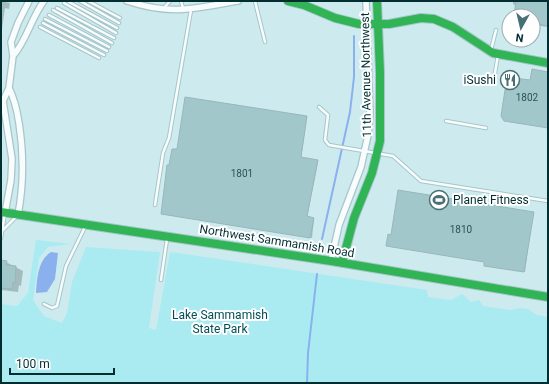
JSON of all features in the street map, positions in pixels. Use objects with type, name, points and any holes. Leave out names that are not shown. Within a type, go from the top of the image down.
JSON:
[{"type":"main road","points":[[288,1],[304,5],[335,18],[367,24],[378,25],[420,18],[434,19],[453,27],[494,54],[548,63]]},
{"type":"main road","name":"11th Avenue Northwest","points":[[342,263],[352,224],[372,173],[378,152],[381,122],[377,1]]},
{"type":"main road","name":"Northwest Sammamish Road","points":[[3,213],[331,261],[548,297]]},
{"type":"street","points":[[3,213],[11,180],[12,163],[3,102],[9,88],[13,56],[11,42],[18,23],[30,1]]},
{"type":"street","points":[[13,56],[22,46],[33,18],[44,1]]},
{"type":"street","points":[[127,1],[162,9],[184,10],[238,1]]},
{"type":"street","name":"11th Avenue Northwest","points":[[331,261],[339,225],[365,151],[370,114],[366,1]]},
{"type":"street","points":[[9,88],[15,100],[24,161],[18,215]]},
{"type":"lane","points":[[80,1],[119,23]]},
{"type":"lane","points":[[88,1],[120,18]]},
{"type":"lane","points":[[162,9],[170,1]]},
{"type":"lane","points":[[181,1],[184,10]]},
{"type":"lane","points":[[255,1],[265,42]]},
{"type":"lane","points":[[68,2],[117,28]]},
{"type":"lane","points":[[64,3],[116,33]]},
{"type":"lane","points":[[57,8],[114,38]]},
{"type":"lane","points":[[53,10],[112,43]]},
{"type":"lane","points":[[156,205],[163,155],[169,138],[191,10]]},
{"type":"lane","points":[[48,15],[109,48]]},
{"type":"lane","points":[[45,19],[106,51]]},
{"type":"lane","points":[[43,23],[104,55]]},
{"type":"lane","points":[[40,27],[99,58]]},
{"type":"lane","points":[[495,73],[494,54],[496,30]]},
{"type":"lane","points":[[319,107],[328,115],[325,140],[329,145],[378,152],[393,156],[421,181],[548,201]]},
{"type":"lane","points":[[446,121],[486,128]]},
{"type":"lane","points":[[1,238],[3,213]]},
{"type":"lane","points":[[2,231],[18,215]]},
{"type":"lane","points":[[44,304],[52,308],[57,306],[66,266],[86,224]]},
{"type":"lane","points":[[161,280],[167,237]]},
{"type":"green space","name":"Lake Sammamish State Park","points":[[36,240],[71,244],[48,247],[39,258],[33,300],[44,316],[62,323],[67,313],[72,282],[86,247],[160,252],[149,328],[156,330],[170,252],[174,253],[172,252],[427,290],[428,297],[451,300],[462,294],[471,302],[479,300],[483,306],[510,310],[520,308],[528,309],[537,315],[548,317],[548,383],[1,383],[1,304],[17,306],[28,293]]},
{"type":"shaded area","points":[[51,252],[58,253],[55,279],[47,292],[36,293],[39,270],[43,260]]},
{"type":"building","points":[[516,1],[548,1],[548,26],[541,25],[541,8],[515,8]]},
{"type":"building","points":[[532,69],[548,72],[548,128],[504,121],[501,116],[507,77],[530,80]]},
{"type":"building","points":[[185,97],[307,116],[301,157],[318,160],[307,216],[314,218],[310,238],[161,214],[167,165],[169,165],[172,149],[177,149]]},
{"type":"building","points":[[398,190],[534,212],[524,272],[484,266],[484,262],[386,246],[388,234],[391,235]]},
{"type":"building","points":[[1,260],[7,261],[6,265],[16,266],[15,283],[13,282],[12,289],[1,288]]},
{"type":"waterway","points":[[322,239],[350,112],[354,77],[354,36]]},
{"type":"waterway","points":[[307,383],[308,353],[317,274]]},
{"type":"traffic: fast","points":[[288,1],[304,5],[335,18],[359,24],[389,24],[421,18],[434,19],[453,27],[493,53],[548,63]]},
{"type":"traffic: fast","points":[[342,263],[354,218],[372,173],[380,141],[380,72],[377,1]]},
{"type":"traffic: fast","points":[[1,212],[331,261],[548,297]]},
{"type":"place","name":"iSushi","points":[[510,80]]},
{"type":"place","name":"Planet Fitness","points":[[439,200]]}]
